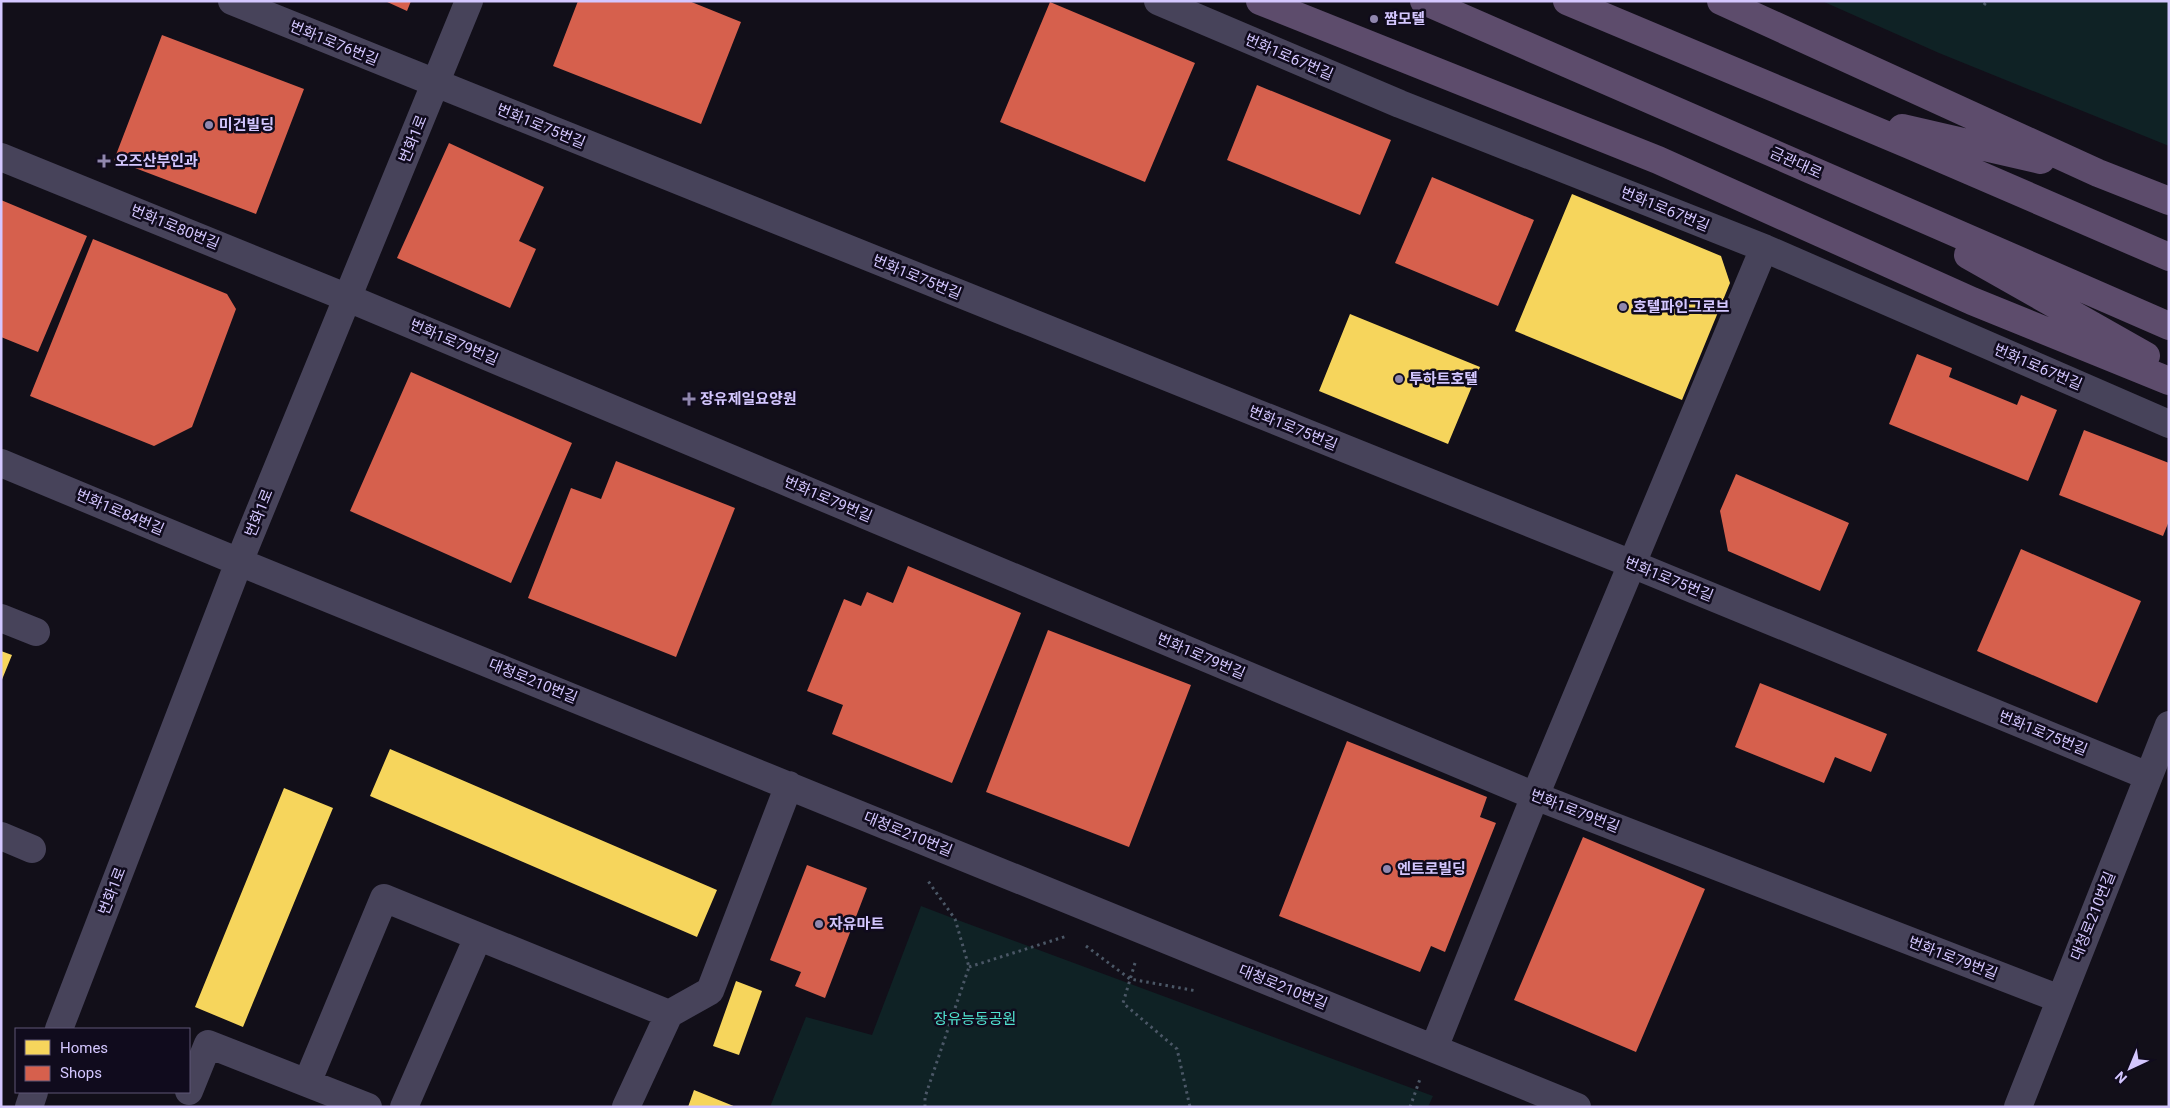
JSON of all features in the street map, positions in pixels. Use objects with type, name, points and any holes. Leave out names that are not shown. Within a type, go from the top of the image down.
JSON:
[{"type":"main road","points":[[1260,1],[1658,160],[1972,300],[2169,381]]},
{"type":"main road","name":"금관대로","points":[[1424,1],[2169,326]]},
{"type":"main road","points":[[1567,1],[2169,257]]},
{"type":"main road","points":[[1721,1],[2098,173],[2169,201]]},
{"type":"main road","points":[[1824,110],[2098,173]]},
{"type":"main road","points":[[1841,183],[2169,369]]},
{"type":"street","name":"번화1로76번길","points":[[232,1],[436,84]]},
{"type":"street","name":"번화1로","points":[[59,1028],[239,562],[469,1]]},
{"type":"street","name":"번화1로67번길","points":[[1158,1],[1400,104],[1764,248],[2169,424]]},
{"type":"street","name":"번화1로75번길","points":[[436,84],[1632,564],[2148,776]]},
{"type":"street","name":"번화1로80번길","points":[[1,157],[348,298]]},
{"type":"street","points":[[1434,1048],[1535,796],[1764,248]]},
{"type":"street","name":"번화1로79번길","points":[[348,298],[1535,796],[2060,1000]]},
{"type":"street","name":"번화1로84번길","points":[[1,462],[239,562]]},
{"type":"street","name":"대청로210번길","points":[[239,562],[1577,1107]]},
{"type":"street","points":[[1,618],[36,632]]},
{"type":"street","name":"대청로210번길","points":[[2018,1107],[2169,724]]},
{"type":"street","points":[[626,1107],[669,1014],[710,991],[789,786]]},
{"type":"street","points":[[1,836],[32,849]]},
{"type":"street","points":[[307,1083],[384,898],[669,1014]]},
{"type":"street","points":[[404,1107],[478,937]]},
{"type":"street","points":[[190,1089],[208,1044],[368,1107]]},
{"type":"street","points":[[29,1107],[34,1093]]},
{"type":"street","points":[[182,1107],[188,1093]]},
{"type":"path","points":[[1984,5],[1987,1]]},
{"type":"path","points":[[925,877],[955,919],[969,967],[925,1097],[925,1107]]},
{"type":"path","points":[[1146,930],[1123,1003],[1177,1049],[1190,1107]]},
{"type":"path","points":[[969,967],[1071,935]]},
{"type":"green space","points":[[1822,1],[2169,1],[2169,146],[1939,53]]},
{"type":"green space","name":"장유능동공원","points":[[921,906],[1433,1096],[1428,1107],[770,1107],[806,1017],[872,1035]]},
{"type":"building: Homes","name":"호텔파인그로브","points":[[1572,194],[1721,256],[1730,283],[1682,400],[1515,331]]},
{"type":"building: Homes","name":"투하트호텔","points":[[1350,314],[1480,367],[1448,444],[1319,391]]},
{"type":"building: Homes","points":[[1,651],[12,655],[1,682]]},
{"type":"building: Homes","points":[[390,749],[717,890],[697,937],[370,796]]},
{"type":"building: Homes","points":[[284,788],[333,808],[243,1027],[195,1007]]},
{"type":"building: Homes","points":[[736,981],[762,991],[739,1055],[713,1046]]},
{"type":"building: Homes","points":[[694,1090],[736,1107],[688,1107]]},
{"type":"building: Shops","points":[[385,1],[411,1],[407,11]]},
{"type":"building: Shops","points":[[578,1],[689,1],[741,22],[701,124],[553,66]]},
{"type":"building: Shops","points":[[1050,2],[1195,63],[1145,182],[1000,122]]},
{"type":"building: Shops","name":"미건빌딩","points":[[162,35],[304,89],[256,214],[114,160]]},
{"type":"building: Shops","points":[[1257,85],[1391,140],[1360,215],[1227,160]]},
{"type":"building: Shops","points":[[449,143],[544,187],[519,241],[536,249],[510,308],[397,258]]},
{"type":"building: Shops","points":[[1432,177],[1534,220],[1498,306],[1395,263]]},
{"type":"building: Shops","points":[[1,200],[87,236],[38,352],[1,337]]},
{"type":"building: Shops","points":[[93,239],[227,294],[236,309],[192,427],[154,446],[30,396]]},
{"type":"building: Shops","points":[[1917,354],[1952,368],[1949,377],[2017,405],[2021,395],[2057,410],[2028,481],[1889,424]]},
{"type":"building: Shops","points":[[411,372],[572,443],[511,583],[350,511]]},
{"type":"building: Shops","points":[[2084,430],[2169,463],[2169,521],[2163,536],[2059,495]]},
{"type":"building: Shops","points":[[616,461],[735,508],[676,657],[528,598],[571,488],[601,499]]},
{"type":"building: Shops","points":[[1736,474],[1849,523],[1820,591],[1728,551],[1720,511]]},
{"type":"building: Shops","points":[[2021,549],[2141,601],[2097,703],[1977,651]]},
{"type":"building: Shops","points":[[908,566],[1021,613],[952,783],[832,734],[843,705],[807,691],[844,599],[861,606],[867,592],[893,603]]},
{"type":"building: Shops","points":[[1048,630],[1191,685],[1129,847],[986,792]]},
{"type":"building: Shops","points":[[1760,683],[1887,734],[1871,772],[1835,757],[1824,783],[1735,747]]},
{"type":"building: Shops","name":"엔트로빌딩","points":[[1347,741],[1487,797],[1480,817],[1496,823],[1445,952],[1431,946],[1420,972],[1279,916]]},
{"type":"building: Shops","points":[[1583,837],[1705,889],[1636,1052],[1514,1000]]},
{"type":"building: Shops","name":"자유마트","points":[[807,865],[867,888],[825,998],[795,986],[801,972],[770,960]]},
{"type":"place","name":"짬모텔","points":[[1374,19]]},
{"type":"place","name":"미건빌딩","points":[[209,125]]},
{"type":"place","name":"오즈산부인과","points":[[104,161]]},
{"type":"place","name":"호텔파인그로브","points":[[1623,307]]},
{"type":"place","name":"투하트호텔","points":[[1399,379]]},
{"type":"place","name":"장유제일요양원","points":[[689,399]]},
{"type":"place","name":"엔트로빌딩","points":[[1387,869]]},
{"type":"place","name":"자유마트","points":[[819,924]]}]
